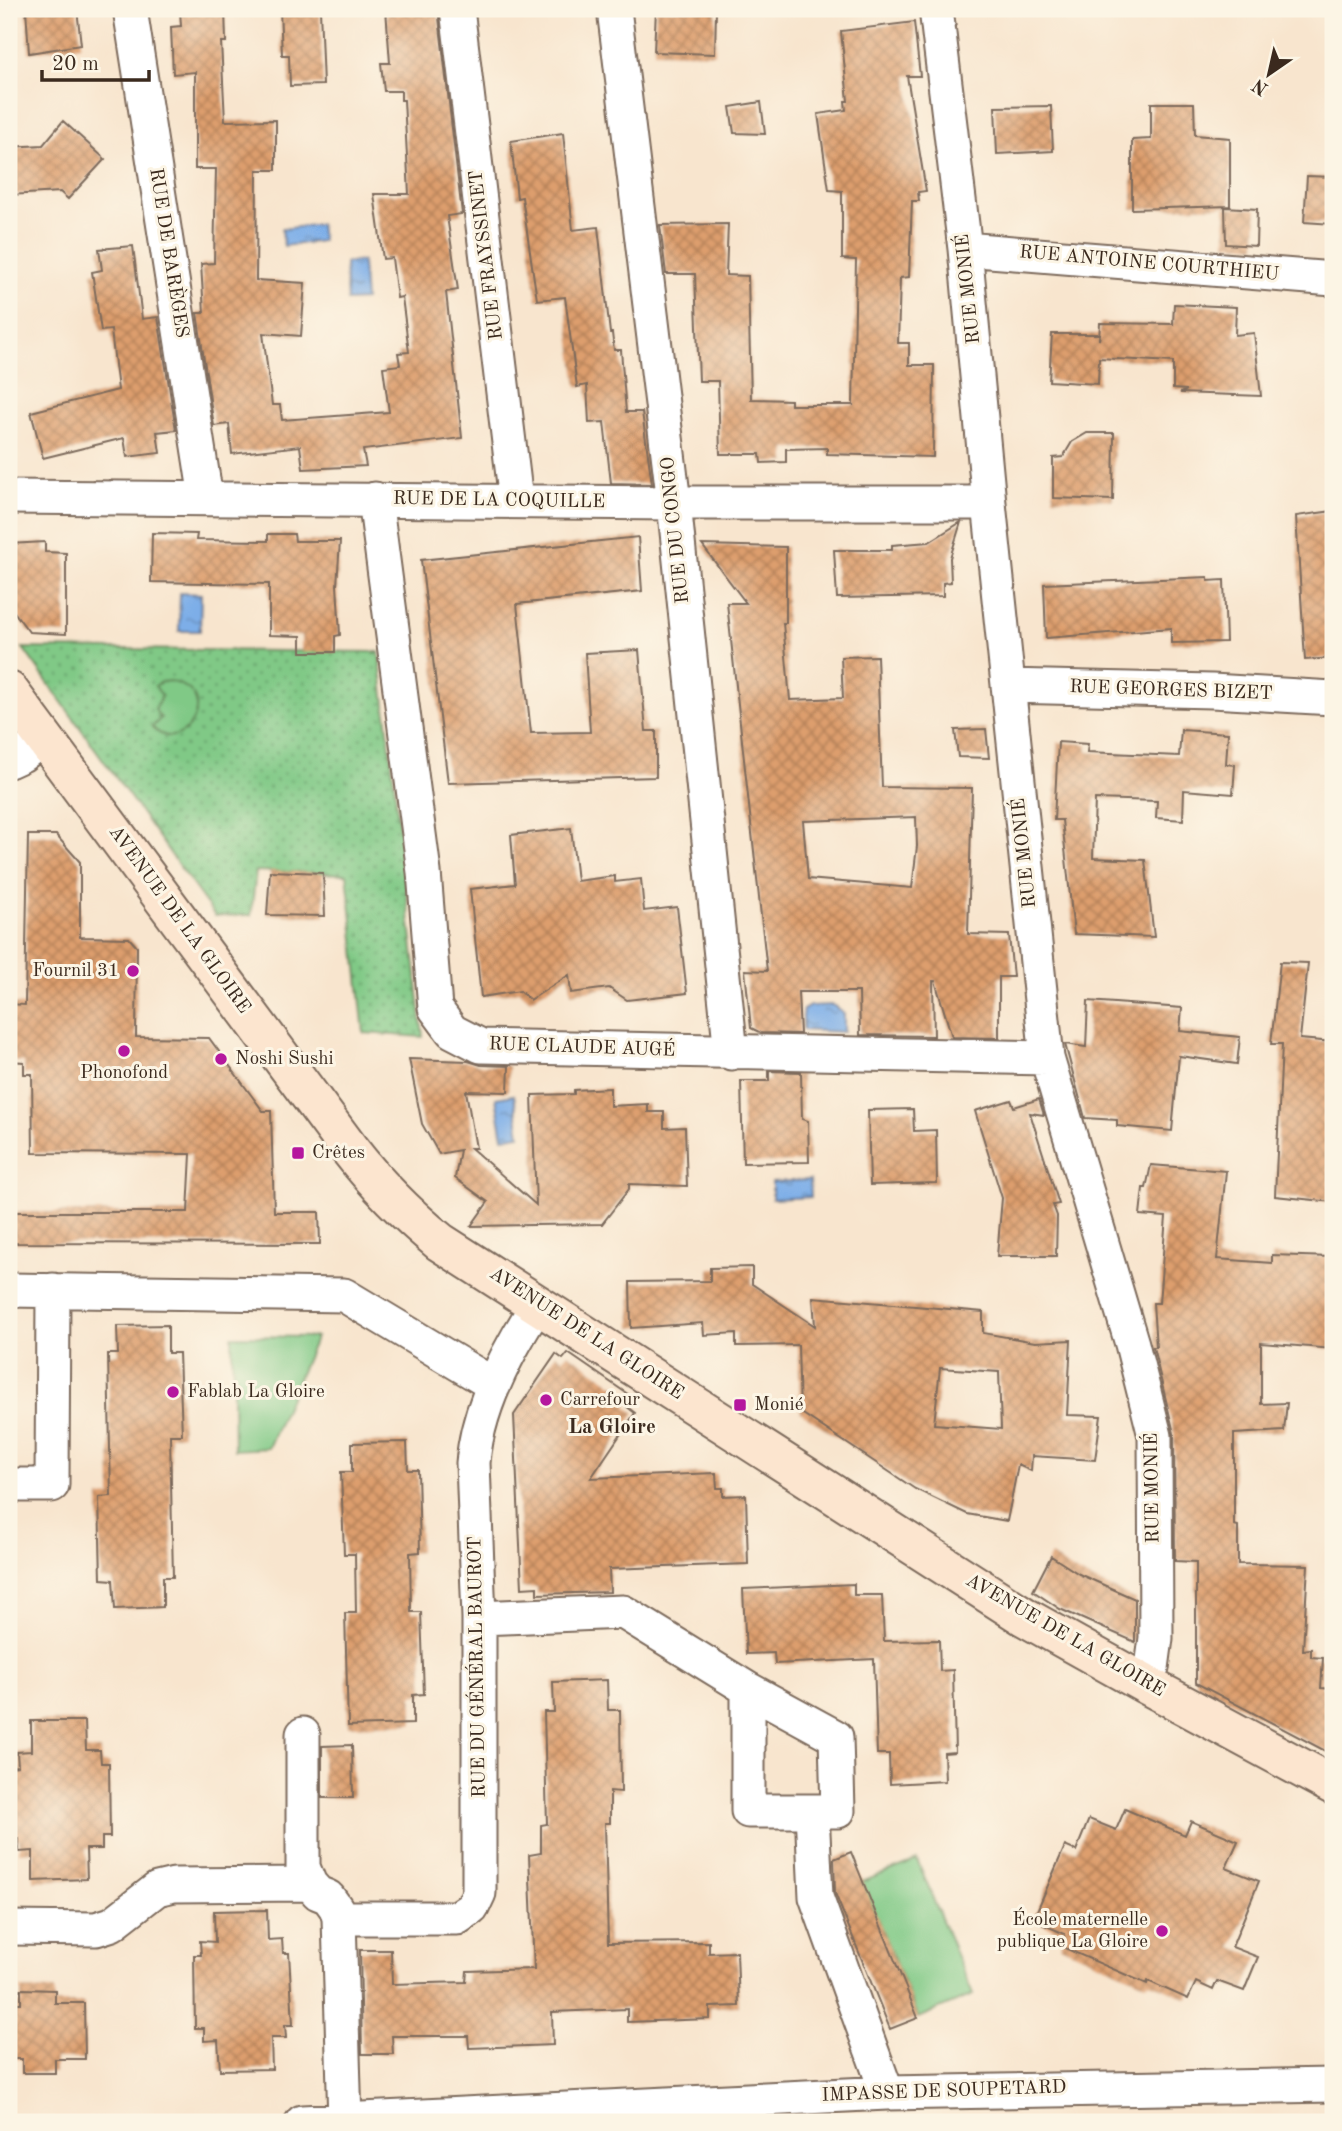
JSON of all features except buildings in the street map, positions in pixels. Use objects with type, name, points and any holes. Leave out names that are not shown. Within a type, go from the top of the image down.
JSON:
[{"type":"street","name":"RUE DE BARÈGES","points":[[130,9],[206,498]]},
{"type":"street","name":"RUE FRAYSSINET","points":[[457,9],[516,501]]},
{"type":"street","name":"RUE DU CONGO","points":[[614,9],[674,503],[731,1053]]},
{"type":"street","name":"RUE MONIÉ","points":[[936,9],[965,249],[1047,1058],[1132,1344],[1155,1436],[1156,1638],[1152,1668],[1145,1684]]},
{"type":"street","name":"RUE ANTOINE COURTHIEU","points":[[965,249],[1333,279]]},
{"type":"street","name":"RUE DE LA COQUILLE","points":[[9,497],[989,503]]},
{"type":"street","name":"RUE CLAUDE AUGÉ","points":[[375,499],[424,872],[435,1008],[452,1031],[481,1046],[1047,1058]]},
{"type":"street","name":"RUE GEORGES BIZET","points":[[1008,686],[1212,691],[1333,698]]},
{"type":"street","name":"AVENUE DE LA GLOIRE","points":[[9,691],[372,1178],[410,1217],[440,1242],[1025,1617],[1333,1785]]},
{"type":"street","points":[[9,761],[22,755],[44,738]]},
{"type":"street","points":[[9,1290],[344,1295],[494,1385]]},
{"type":"street","points":[[9,1485],[52,1485],[53,1290]]},
{"type":"street","name":"RUE DU GÉNÉRAL BAUROT","points":[[339,1918],[457,1918],[472,1909],[479,1893],[479,1618],[474,1452],[481,1416],[494,1385],[538,1304]]},
{"type":"street","points":[[479,1618],[622,1612],[748,1689],[836,1737],[838,1811],[748,1811],[748,1689]]},
{"type":"street","points":[[303,1734],[303,1867],[310,1884],[318,1893],[328,1897],[339,1918],[345,2121]]},
{"type":"street","points":[[812,1811],[816,1897],[887,2092]]},
{"type":"street","points":[[9,1928],[96,1929],[113,1924],[157,1889],[174,1885],[310,1884]]},
{"type":"street","name":"IMPASSE DE SOUPETARD","points":[[302,2122],[887,2092],[1333,2085]]},
{"type":"green space","points":[[23,648],[379,652],[423,1037],[364,1033],[347,874],[256,871],[251,915],[215,916]]},
{"type":"green space","points":[[171,681],[187,688],[194,696],[196,706],[189,726],[182,733],[173,736],[162,735],[152,727],[161,718],[155,708],[162,696],[155,686]]},
{"type":"green space","points":[[232,1336],[316,1337],[268,1448],[234,1450]]},
{"type":"green space","points":[[917,1860],[973,1995],[918,2018],[862,1882]]},
{"type":"water","points":[[320,224],[322,241],[284,246],[282,229]]},
{"type":"water","points":[[362,261],[365,300],[347,301],[345,263]]},
{"type":"water","points":[[180,593],[201,594],[200,631],[179,631]]},
{"type":"water","points":[[1325,825],[1333,825],[1333,847],[1324,847]]},
{"type":"water","points":[[833,1005],[844,1014],[844,1032],[803,1030],[803,1010],[810,1006]]},
{"type":"water","points":[[514,1095],[520,1135],[503,1137],[496,1098]]},
{"type":"water","points":[[810,1180],[811,1197],[772,1199],[772,1182]]},
{"type":"place","name":"Fournil 31","points":[[133,971]]},
{"type":"place","name":"Phonofond","points":[[124,1051]]},
{"type":"place","name":"Noshi Sushi","points":[[221,1059]]},
{"type":"place","name":"Crêtes","points":[[298,1153]]},
{"type":"place","name":"Fablab La Gloire","points":[[173,1392]]},
{"type":"place","name":"Carrefour","points":[[546,1400]]},
{"type":"place","name":"Monié","points":[[740,1405]]},
{"type":"place","name":"École maternelle publique La Gloire","points":[[1162,1931]]},
{"type":"district","name":"La Gloire","points":[[612,1427]]}]
